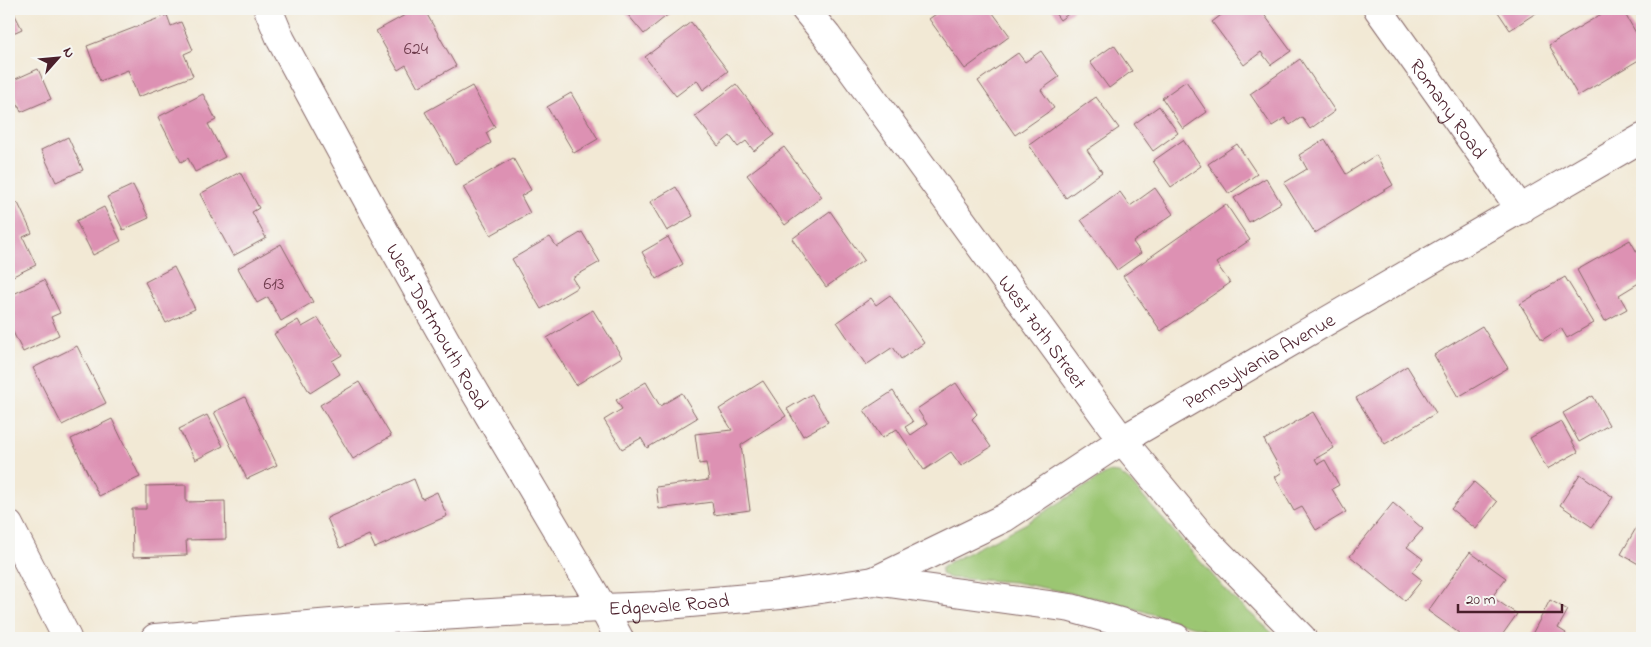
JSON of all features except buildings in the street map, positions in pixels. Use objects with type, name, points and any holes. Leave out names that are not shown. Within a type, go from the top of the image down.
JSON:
[{"type":"street","name":"West Dartmouth Road","points":[[268,9],[281,40],[386,236],[470,383],[603,608],[618,638]]},
{"type":"street","name":"West 70th Street","points":[[805,9],[827,36],[1122,440],[1200,534],[1302,638]]},
{"type":"street","name":"Romany Road","points":[[1378,9],[1521,210]]},
{"type":"street","name":"Pennsylvania Avenue","points":[[874,581],[1004,518],[1122,440],[1642,138]]},
{"type":"street","points":[[9,525],[67,638]]},
{"type":"street","name":"Edgevale Road","points":[[154,638],[355,621],[525,611],[656,606],[781,595],[874,581],[1071,608],[1176,638]]},
{"type":"green space","points":[[1109,472],[1119,473],[1129,481],[1231,596],[1278,638],[1230,638],[1110,601],[1014,582],[950,578],[941,574],[941,568],[950,562],[1025,524]]}]
